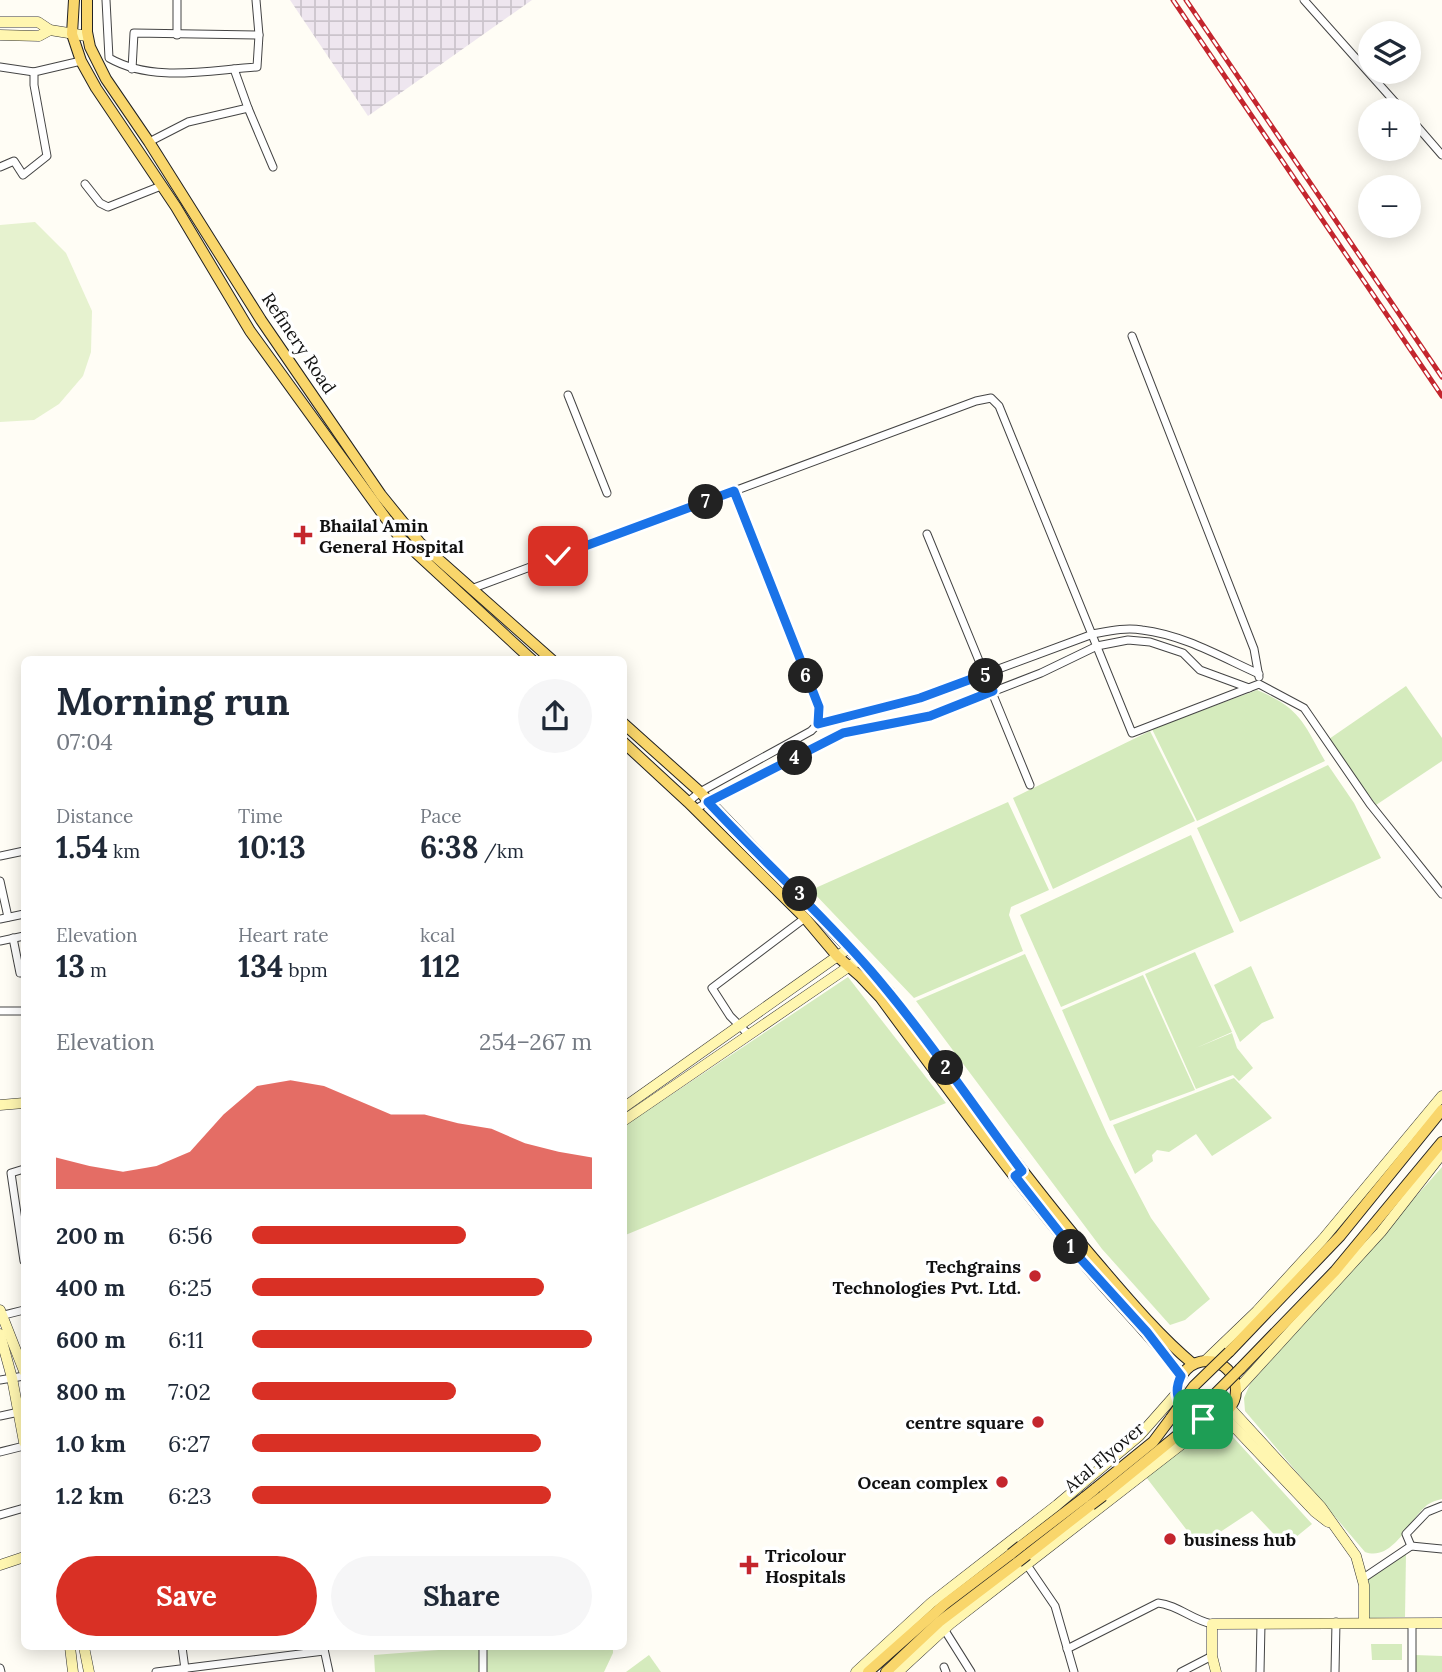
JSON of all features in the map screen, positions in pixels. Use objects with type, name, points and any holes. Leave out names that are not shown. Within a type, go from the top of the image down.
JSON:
[{"type":"main road","name":"Refinery Road","points":[[74,0],[72,34],[81,61],[96,88],[161,186],[250,331],[383,517],[400,538],[547,656]]},
{"type":"main road","name":"Refinery Road","points":[[87,0],[87,36],[94,58],[261,320],[381,495],[412,534],[528,656]]},
{"type":"main road","points":[[627,727],[700,792],[890,993],[1018,1173]]},
{"type":"main road","points":[[627,746],[692,805],[880,997],[1181,1376]]},
{"type":"main road","name":"Atal Flyover","points":[[868,1672],[945,1604],[1153,1443],[1194,1386],[1340,1237],[1442,1110]]},
{"type":"main road","name":"Atal Flyover","points":[[886,1672],[958,1607],[1189,1426],[1214,1395],[1335,1271],[1442,1142]]},
{"type":"main road","points":[[1106,1280],[1193,1364]]},
{"type":"main road","points":[[1206,1360],[1215,1362],[1231,1373],[1236,1391],[1226,1412],[1208,1419],[1194,1417],[1185,1411],[1177,1393],[1181,1376],[1193,1364],[1206,1360]]},
{"type":"street","points":[[106,0],[109,58],[132,69],[165,74],[257,67],[259,35],[256,0]]},
{"type":"street","points":[[177,0],[177,35]]},
{"type":"street","points":[[1304,0],[1391,98]]},
{"type":"street","points":[[0,22],[38,22],[50,30],[87,36]]},
{"type":"street","points":[[0,35],[39,36],[50,30]]},
{"type":"street","points":[[132,69],[134,33],[259,35]]},
{"type":"street","points":[[0,68],[34,72],[81,61]]},
{"type":"street","points":[[234,69],[273,167]]},
{"type":"street","points":[[0,167],[14,161],[23,175],[47,156],[34,72]]},
{"type":"street","points":[[149,142],[188,122],[248,108]]},
{"type":"street","points":[[1421,131],[1442,155]]},
{"type":"street","points":[[85,184],[100,203],[108,207],[161,186]]},
{"type":"street","points":[[1132,336],[1254,649],[1259,684]]},
{"type":"street","points":[[568,395],[607,493]]},
{"type":"street","points":[[474,596],[734,491],[976,401],[991,398],[999,406],[1132,733],[1259,684]]},
{"type":"street","points":[[734,491],[819,707],[818,724]]},
{"type":"street","points":[[927,534],[1030,785]]},
{"type":"street","points":[[692,805],[700,792],[818,724],[920,698],[1093,634],[1140,629],[1157,633],[1203,647],[1259,674]]},
{"type":"street","points":[[692,805],[708,802],[843,733],[930,716],[1041,673],[1097,646],[1128,640],[1150,642],[1183,653],[1200,670],[1250,688]]},
{"type":"street","points":[[1259,684],[1304,708],[1370,804],[1442,894]]},
{"type":"street","points":[[0,856],[21,853]]},
{"type":"street","points":[[0,881],[4,918]]},
{"type":"street","points":[[749,1035],[730,1016],[712,988],[805,918]]},
{"type":"street","points":[[0,941],[21,937]]},
{"type":"street","points":[[13,938],[21,973]]},
{"type":"street","points":[[627,1105],[849,948]]},
{"type":"street","points":[[627,1118],[860,959]]},
{"type":"street","points":[[0,1011],[21,1011]]},
{"type":"street","points":[[1206,1360],[1257,1311],[1331,1230],[1442,1096]]},
{"type":"street","points":[[0,1105],[21,1103]]},
{"type":"street","points":[[1236,1391],[1381,1232],[1442,1154]]},
{"type":"street","points":[[21,1170],[11,1173],[21,1241]]},
{"type":"street","points":[[21,1311],[1,1314],[21,1364]]},
{"type":"street","points":[[0,1334],[15,1347]]},
{"type":"street","points":[[15,1347],[12,1378],[21,1425]]},
{"type":"street","points":[[0,1380],[21,1374]]},
{"type":"street","points":[[856,1672],[931,1603],[1139,1436],[1177,1393]]},
{"type":"street","points":[[0,1416],[19,1412]]},
{"type":"street","points":[[1226,1412],[1321,1507],[1356,1556],[1362,1579],[1364,1622]]},
{"type":"street","points":[[898,1672],[911,1667],[944,1629],[1191,1437],[1208,1419]]},
{"type":"street","points":[[0,1452],[21,1445]]},
{"type":"street","points":[[1080,1486],[1104,1506]]},
{"type":"street","points":[[1410,1546],[1406,1534],[1427,1512],[1442,1506]]},
{"type":"street","points":[[0,1515],[21,1509]]},
{"type":"street","points":[[1009,1543],[1027,1564],[1055,1606],[1074,1672]]},
{"type":"street","points":[[1362,1579],[1410,1546],[1442,1549]]},
{"type":"street","points":[[0,1565],[21,1559]]},
{"type":"street","points":[[1067,1649],[1158,1603],[1171,1604],[1197,1621],[1212,1624],[1442,1623]]},
{"type":"street","points":[[1335,1672],[1336,1622]]},
{"type":"street","points":[[1412,1623],[1412,1672]]},
{"type":"street","points":[[1212,1624],[1212,1656],[1216,1672]]},
{"type":"street","points":[[1261,1624],[1261,1672]]},
{"type":"street","points":[[944,1629],[971,1672]]},
{"type":"street","points":[[70,1650],[73,1672]]},
{"type":"street","points":[[85,1650],[89,1672]]},
{"type":"street","points":[[182,1650],[185,1668]]},
{"type":"street","points":[[156,1672],[317,1650]]},
{"type":"street","points":[[324,1650],[329,1672]]},
{"type":"street","points":[[483,1650],[483,1672]]},
{"type":"street","points":[[1181,1672],[1212,1656]]},
{"type":"street","points":[[1206,1672],[1212,1656]]},
{"type":"street","points":[[250,1660],[252,1672]]},
{"type":"shaded area","points":[[290,0],[532,0],[368,116]]},
{"type":"green space","points":[[35,222],[66,253],[92,311],[91,352],[83,376],[59,404],[34,420],[0,422],[0,225]]},
{"type":"green space","points":[[1406,686],[1442,738],[1442,761],[1376,805],[1329,739]]},
{"type":"green space","points":[[1257,690],[1292,710],[1325,761],[1197,821],[1152,729]]},
{"type":"green space","points":[[1150,731],[1195,821],[1053,889],[1013,798]]},
{"type":"green space","points":[[1328,765],[1354,803],[1381,858],[1240,922],[1197,828]]},
{"type":"green space","points":[[1008,802],[1049,890],[1011,907],[1009,915],[1023,951],[914,998],[811,890]]},
{"type":"green space","points":[[1191,835],[1234,932],[1061,1007],[1020,915]]},
{"type":"green space","points":[[1195,952],[1232,1032],[1196,1048],[1232,1033],[1237,1048],[1253,1068],[1239,1081],[1233,1075],[1196,1089],[1145,974]]},
{"type":"green space","points":[[1025,954],[1108,1136],[1151,1218],[1210,1299],[1185,1320],[1170,1325],[1102,1249],[916,1001]]},
{"type":"green space","points":[[1251,966],[1274,1018],[1262,1023],[1240,1042],[1214,985]]},
{"type":"green space","points":[[1143,975],[1195,1090],[1110,1121],[1062,1010]]},
{"type":"green space","points":[[848,977],[946,1103],[627,1234],[627,1124]]},
{"type":"green space","points":[[1234,1078],[1272,1118],[1212,1156],[1196,1134],[1169,1152],[1157,1150],[1152,1155],[1153,1161],[1135,1174],[1113,1125]]},
{"type":"green space","points":[[1442,1167],[1442,1499],[1427,1505],[1400,1538],[1384,1551],[1365,1552],[1245,1411],[1244,1398],[1250,1384]]},
{"type":"green space","points":[[1217,1424],[1223,1426],[1312,1524],[1285,1546],[1252,1511],[1199,1546],[1146,1477],[1209,1427]]},
{"type":"green space","points":[[1406,1553],[1405,1617],[1368,1618],[1368,1579]]},
{"type":"green space","points":[[1371,1644],[1402,1644],[1402,1660],[1372,1660]]},
{"type":"green space","points":[[438,1650],[613,1650],[604,1672],[375,1672],[374,1655]]},
{"type":"green space","points":[[649,1655],[661,1672],[626,1672]]},
{"type":"green space","points":[[1415,1655],[1442,1656],[1442,1672],[1415,1672]]},
{"type":"railway","points":[[1173,0],[1442,396]]},
{"type":"railway","points":[[1186,0],[1442,377]]},
{"type":"place","name":"Bhailal Amin General Hospital","points":[[303,535]]},
{"type":"place","name":"Techgrains Technologies Pvt. Ltd.","points":[[1035,1276]]},
{"type":"place","name":"centre square","points":[[1038,1422]]},
{"type":"place","name":"Ocean complex","points":[[1002,1482]]},
{"type":"place","name":"business hub","points":[[1170,1539]]},
{"type":"place","name":"Tricolour Hospitals","points":[[749,1565]]},
{"type":"route","points":[[558,556],[734,491],[819,707],[818,724],[920,698],[985,674],[993,691],[930,716],[843,733],[708,802],[800,894],[890,993],[1022,1171],[1015,1176],[1078,1256],[1147,1332],[1181,1376],[1177,1393],[1185,1411],[1203,1419]]}]
